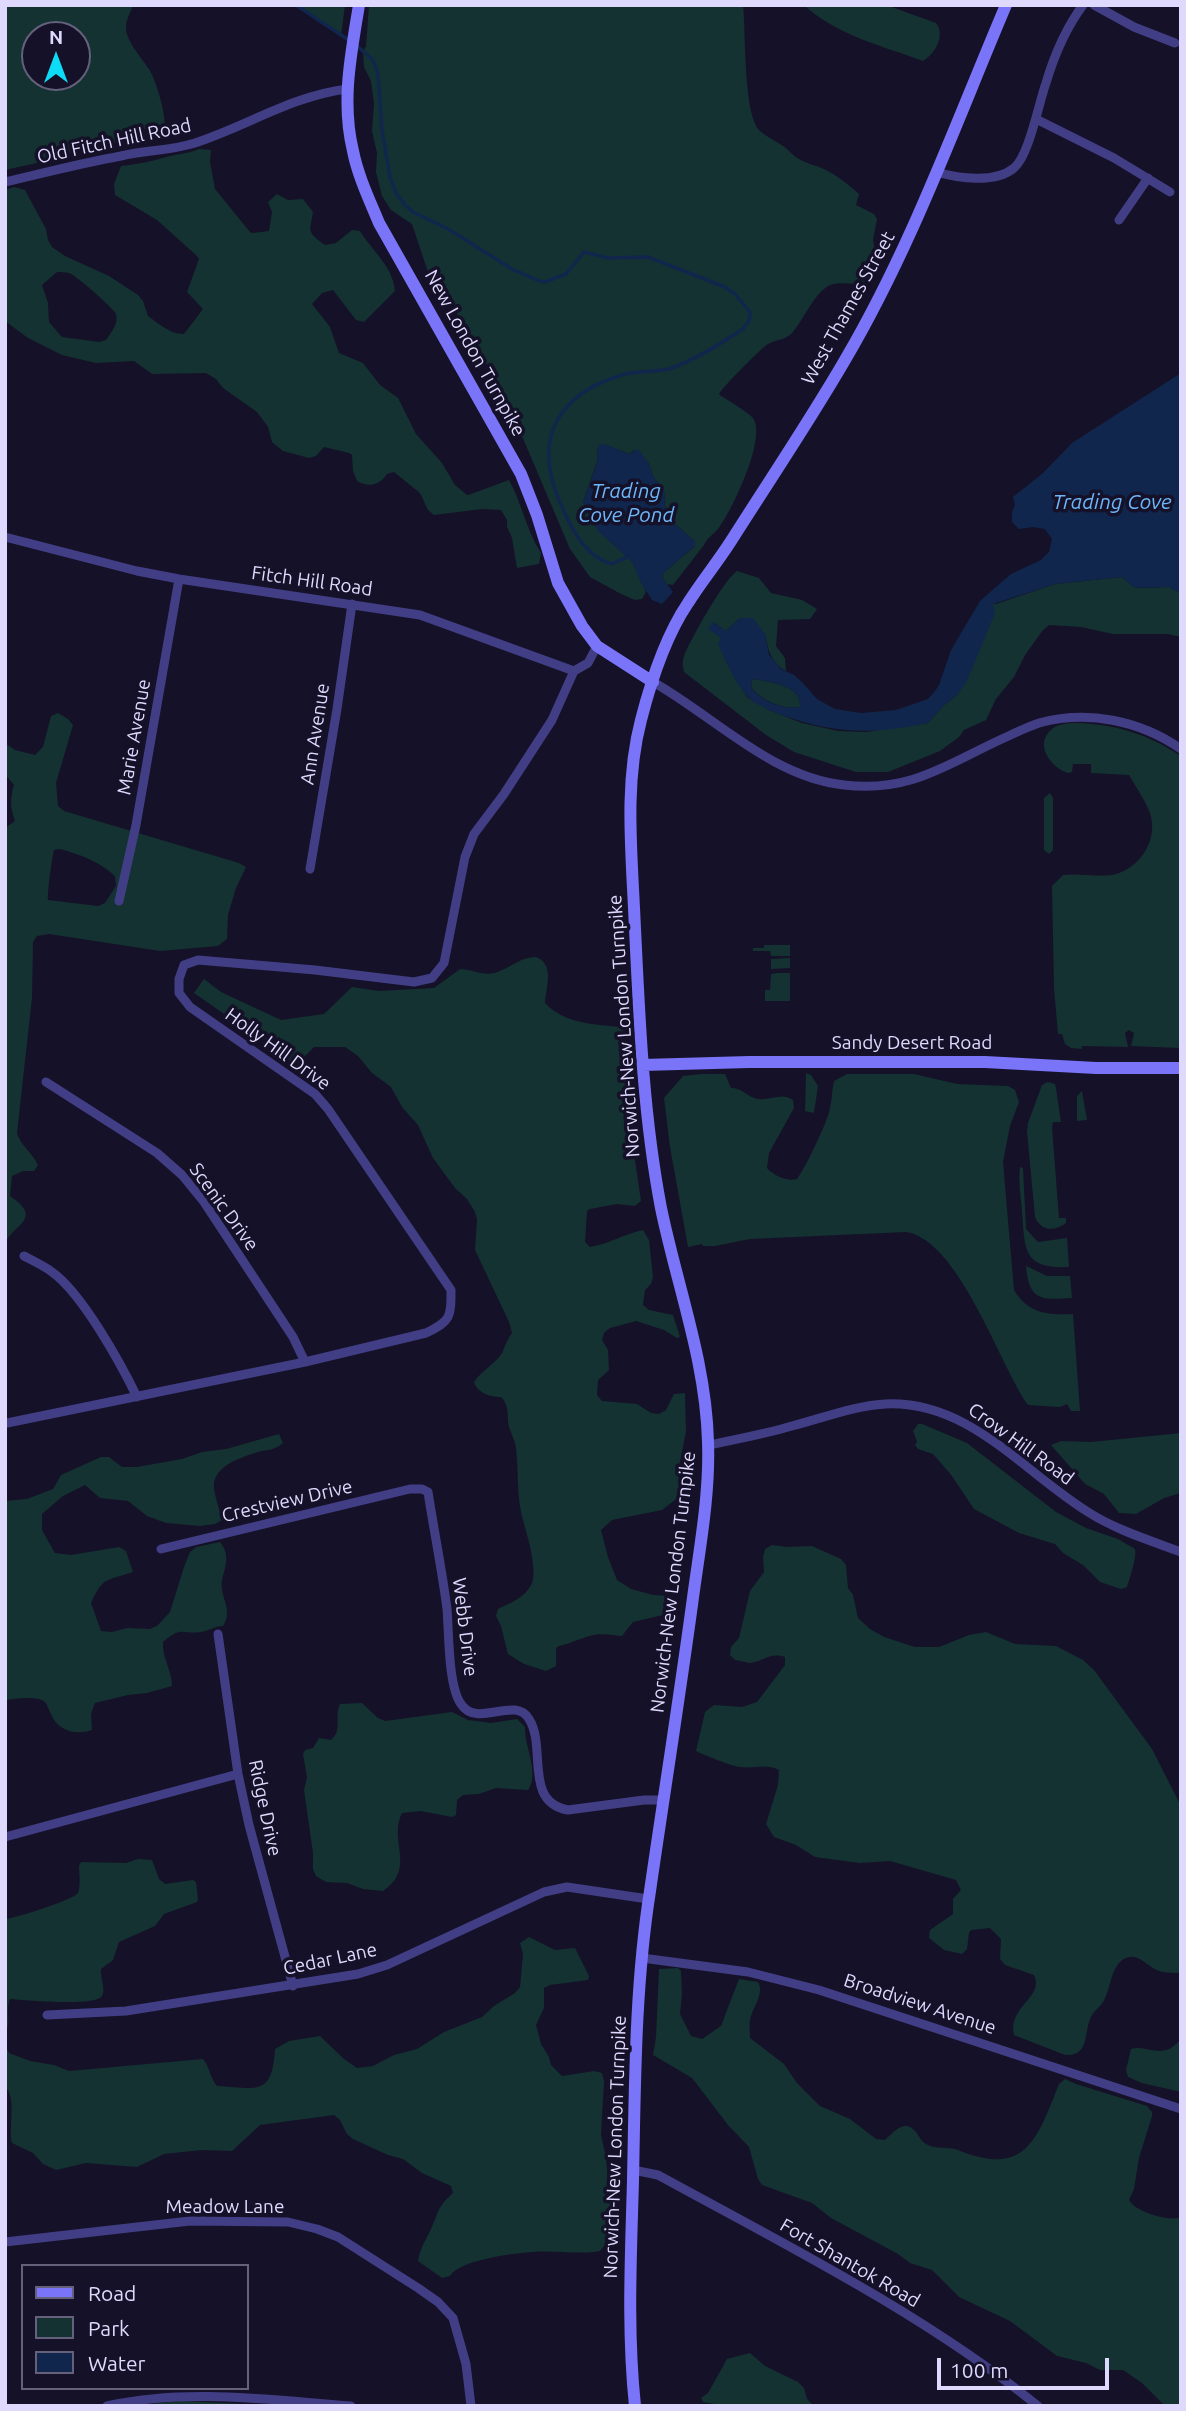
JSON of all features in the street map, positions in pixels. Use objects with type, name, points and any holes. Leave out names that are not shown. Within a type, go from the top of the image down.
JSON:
[{"type":"main road","name":"New London Turnpike","points":[[359,5],[347,89],[347,120],[361,181],[379,223],[521,474],[558,583],[575,615],[597,646],[653,682]]},
{"type":"main road","name":"West Thames Street","points":[[684,608],[725,551],[847,357],[908,240],[1006,5]]},
{"type":"main road","name":"Norwich-New London Turnpike","points":[[635,2406],[630,2358],[635,2062],[642,1958],[648,1899],[699,1554],[709,1445],[705,1394],[660,1201],[650,1143],[637,981],[631,796],[637,736],[653,682],[684,608]]},
{"type":"main road","name":"Sandy Desert Road","points":[[643,1065],[985,1062],[1084,1068],[1181,1068]]},
{"type":"street","points":[[936,172],[981,177],[1006,173],[1018,164],[1036,119],[1054,61],[1083,5]]},
{"type":"street","points":[[1094,5],[1134,27],[1175,43]]},
{"type":"street","name":"Old Fitch Hill Road","points":[[5,182],[124,155],[166,151],[198,142],[321,92],[347,89]]},
{"type":"street","points":[[1036,119],[1114,158],[1170,192]]},
{"type":"street","points":[[1119,220],[1148,178]]},
{"type":"street","name":"Fitch Hill Road","points":[[5,537],[179,579],[420,615],[574,671]]},
{"type":"street","name":"Marie Avenue","points":[[118,901],[147,765],[179,579]]},
{"type":"street","name":"Ann Avenue","points":[[310,869],[352,604]]},
{"type":"street","points":[[574,671],[587,663],[597,646]]},
{"type":"street","name":"Holly Hill Drive","points":[[7,1423],[305,1362],[426,1333],[444,1324],[451,1312],[451,1290],[328,1109],[307,1088],[190,1007],[179,993],[179,979],[184,965],[198,960],[414,982],[432,978],[444,962],[465,857],[474,834],[504,794],[552,720],[574,671]]},
{"type":"street","points":[[653,682],[784,767],[806,777],[845,786],[886,786],[926,777],[1026,728],[1066,718],[1104,719],[1144,728],[1181,749]]},
{"type":"street","name":"Scenic Drive","points":[[46,1082],[157,1153],[182,1175],[204,1202],[285,1326],[305,1362]]},
{"type":"street","points":[[24,1256],[53,1273],[76,1296],[125,1373],[137,1397]]},
{"type":"street","name":"Crow Hill Road","points":[[709,1445],[770,1433],[863,1407],[886,1404],[936,1410],[979,1431],[1069,1501],[1090,1514],[1114,1527],[1181,1552]]},
{"type":"street","name":"Crestview Drive","points":[[161,1549],[410,1489],[422,1489]]},
{"type":"street","name":"Webb Drive","points":[[422,1489],[428,1492],[447,1607],[453,1678],[461,1705],[470,1712],[483,1714],[515,1710],[530,1719],[539,1779],[543,1793],[551,1804],[568,1810],[664,1800]]},
{"type":"street","name":"Ridge Drive","points":[[218,1634],[238,1774],[249,1825],[293,1986]]},
{"type":"street","points":[[5,1837],[238,1774]]},
{"type":"street","name":"Cedar Lane","points":[[47,2015],[126,2011],[358,1974],[387,1965],[544,1892],[567,1887],[648,1899]]},
{"type":"street","name":"Broadview Avenue","points":[[642,1958],[748,1972],[819,1990],[1181,2109]]},
{"type":"street","name":"Fort Shantok Road","points":[[633,2170],[658,2175],[896,2309],[973,2357],[1038,2406]]},
{"type":"street","name":"Meadow Lane","points":[[5,2242],[190,2221],[288,2222],[338,2236],[438,2302],[453,2318],[467,2364],[471,2406]]},
{"type":"street","points":[[107,2406],[170,2397],[351,2406]]},
{"type":"green space","points":[[5,5],[133,5],[126,31],[155,82],[163,109],[164,131],[158,136],[151,135],[139,124],[134,140],[88,147],[46,161],[5,170]]},
{"type":"green space","points":[[295,5],[345,5],[341,36],[297,6]]},
{"type":"green space","points":[[369,5],[743,5],[748,91],[755,122],[760,131],[797,158],[843,180],[859,194],[856,205],[874,214],[877,219],[873,240],[876,259],[865,282],[828,286],[817,296],[792,333],[764,347],[719,394],[753,418],[756,428],[752,457],[724,520],[673,585],[667,584],[662,577],[663,573],[695,546],[695,542],[672,521],[665,506],[664,490],[654,478],[648,462],[635,450],[629,454],[604,444],[598,447],[597,462],[583,502],[633,563],[646,592],[642,599],[635,600],[590,577],[570,549],[519,429],[513,424],[498,395],[480,350],[428,272],[412,224],[391,210],[382,196],[376,172],[377,153],[372,131],[374,104],[371,81],[364,67],[363,52],[366,46]]},
{"type":"green space","points":[[804,5],[886,5],[936,23],[939,38],[932,54],[923,61],[845,32]]},
{"type":"green space","points":[[211,150],[210,162],[215,189],[250,232],[269,231],[272,212],[268,202],[277,194],[288,200],[303,199],[313,212],[310,228],[312,234],[325,245],[336,243],[352,230],[360,231],[386,266],[395,291],[364,322],[356,320],[333,290],[322,293],[312,304],[330,327],[339,353],[363,363],[380,385],[398,398],[416,434],[442,463],[455,485],[467,495],[509,480],[541,553],[539,564],[517,568],[512,538],[501,510],[482,509],[434,515],[428,510],[420,493],[394,472],[370,485],[357,481],[352,455],[349,453],[324,447],[316,456],[309,458],[283,451],[272,442],[268,427],[257,412],[206,373],[152,374],[134,361],[96,363],[62,355],[28,338],[5,321],[5,190],[14,187],[25,190],[46,229],[52,247],[65,256],[109,276],[138,295],[148,316],[170,331],[184,334],[203,309],[187,292],[199,259],[157,220],[115,195],[114,184],[121,166]],"holes":[[[57,272],[69,273],[79,279],[116,314],[115,324],[106,340],[99,342],[62,337],[49,322],[48,303],[42,285]]]},
{"type":"green space","points":[[737,571],[759,578],[771,593],[802,600],[817,609],[810,619],[778,620],[776,646],[785,658],[786,671],[771,656],[765,634],[740,618],[726,631],[713,622],[722,638],[726,661],[736,680],[748,698],[769,710],[802,723],[838,731],[866,732],[928,723],[957,695],[992,603],[996,604],[1055,584],[1122,577],[1135,588],[1169,587],[1181,593],[1181,637],[1168,634],[1113,634],[1081,627],[1049,625],[1025,655],[1014,677],[996,699],[986,720],[964,730],[940,751],[888,772],[856,772],[794,752],[766,735],[684,672],[683,658],[693,637],[716,598]]},
{"type":"green space","points":[[752,680],[785,686],[796,694],[800,707],[780,706],[767,700],[751,687]]},
{"type":"green space","points":[[58,713],[73,725],[56,783],[58,806],[64,811],[246,867],[228,915],[227,939],[218,946],[160,951],[49,934],[37,936],[33,942],[32,998],[17,1133],[38,1165],[34,1171],[23,1171],[12,1176],[10,1196],[20,1204],[26,1217],[5,1245],[5,828],[15,821],[11,803],[14,785],[5,774],[5,743],[15,750],[35,755],[43,747],[51,716]],"holes":[[[60,849],[96,862],[115,876],[116,886],[105,903],[98,906],[48,900],[54,850]]]},
{"type":"green space","points":[[1080,723],[1133,732],[1181,756],[1181,1048],[1131,1046],[1134,1033],[1129,1030],[1125,1033],[1128,1047],[1071,1048],[1065,1044],[1062,1034],[1058,1034],[1054,989],[1052,886],[1063,875],[1112,875],[1122,872],[1138,860],[1152,833],[1150,813],[1129,775],[1091,773],[1091,764],[1073,764],[1072,772],[1068,773],[1056,766],[1046,755],[1044,741],[1052,729],[1062,724]]},
{"type":"green space","points":[[1050,793],[1053,798],[1053,850],[1049,854],[1044,850],[1044,798]]},
{"type":"green space","points":[[764,945],[790,945],[790,956],[771,956],[770,951],[753,951],[753,948],[764,948]]},
{"type":"green space","points":[[536,957],[546,965],[548,983],[545,1003],[553,1010],[580,1022],[620,1027],[623,1030],[627,1106],[641,1201],[635,1206],[617,1204],[587,1211],[585,1242],[590,1247],[597,1246],[643,1230],[649,1240],[653,1277],[645,1290],[643,1305],[649,1310],[673,1315],[680,1337],[636,1321],[610,1328],[604,1333],[602,1340],[608,1350],[609,1370],[598,1380],[597,1395],[602,1401],[637,1404],[651,1413],[659,1414],[666,1410],[674,1394],[685,1393],[686,1432],[678,1471],[680,1496],[662,1510],[612,1520],[601,1530],[617,1580],[631,1589],[669,1596],[670,1611],[633,1622],[622,1636],[597,1635],[560,1646],[556,1648],[556,1666],[546,1671],[524,1664],[508,1654],[496,1616],[498,1609],[526,1592],[532,1583],[533,1570],[530,1545],[521,1514],[516,1448],[508,1412],[501,1397],[485,1394],[474,1382],[499,1357],[512,1333],[475,1250],[475,1212],[433,1158],[418,1125],[402,1107],[391,1087],[372,1073],[358,1056],[345,1047],[314,1047],[301,1060],[290,1061],[253,1030],[194,993],[204,979],[221,992],[281,1020],[324,1014],[352,987],[379,991],[434,988],[460,969],[494,973],[524,959]]},
{"type":"green space","points":[[790,958],[790,968],[771,969],[771,959]]},
{"type":"green space","points":[[790,973],[790,1001],[765,1001],[765,990],[770,990],[771,974]]},
{"type":"green space","points":[[806,1073],[811,1075],[818,1086],[814,1113],[805,1111]]},
{"type":"green space","points":[[725,1074],[731,1088],[754,1098],[784,1097],[793,1100],[794,1108],[769,1153],[767,1168],[777,1176],[789,1180],[797,1179],[816,1145],[831,1105],[834,1081],[847,1074],[914,1074],[957,1084],[1008,1086],[1015,1090],[1019,1102],[1010,1126],[1003,1162],[1014,1290],[1026,1304],[1039,1311],[1073,1314],[1080,1411],[1071,1411],[1067,1404],[1060,1407],[1028,1405],[960,1279],[925,1240],[906,1232],[750,1239],[715,1246],[702,1244],[688,1247],[664,1098],[683,1076]]},
{"type":"green space","points":[[1048,1082],[1055,1084],[1061,1122],[1053,1122],[1052,1127],[1059,1218],[1066,1218],[1066,1223],[1052,1229],[1041,1225],[1035,1217],[1027,1132],[1042,1085]]},
{"type":"green space","points":[[1082,1091],[1087,1120],[1077,1121],[1077,1096]]},
{"type":"green space","points":[[1020,1167],[1023,1168],[1026,1229],[1038,1242],[1067,1238],[1069,1267],[1043,1265],[1029,1255],[1024,1237]]},
{"type":"green space","points":[[1026,1266],[1047,1276],[1070,1276],[1072,1298],[1052,1299],[1038,1296],[1030,1286]]},
{"type":"green space","points":[[918,1424],[967,1443],[1056,1512],[1135,1549],[1127,1587],[1121,1589],[1100,1582],[1055,1544],[1019,1533],[974,1509],[933,1454],[918,1449],[915,1445],[917,1442],[913,1431]]},
{"type":"green space","points":[[1181,1433],[1181,1493],[1164,1498],[1136,1514],[1119,1513],[1104,1494],[1085,1484],[1051,1445],[1061,1441],[1091,1442]]},
{"type":"green space","points":[[279,1434],[283,1443],[280,1446],[237,1460],[218,1474],[214,1488],[222,1520],[215,1524],[200,1526],[166,1523],[147,1516],[128,1501],[100,1498],[85,1485],[63,1496],[42,1514],[42,1530],[55,1553],[71,1555],[119,1547],[126,1551],[133,1572],[107,1581],[99,1588],[91,1603],[101,1631],[150,1629],[157,1626],[170,1612],[190,1552],[196,1547],[220,1542],[226,1557],[222,1586],[227,1608],[226,1620],[223,1626],[194,1633],[178,1632],[163,1642],[172,1686],[95,1703],[91,1714],[92,1730],[75,1732],[65,1729],[56,1723],[45,1702],[41,1700],[5,1700],[5,1501],[27,1499],[53,1489],[61,1475],[101,1457],[109,1457],[122,1467],[137,1467],[226,1449]]},
{"type":"green space","points":[[772,1545],[812,1546],[841,1559],[846,1565],[848,1588],[853,1595],[858,1618],[884,1637],[915,1647],[939,1647],[969,1635],[986,1632],[1015,1644],[1056,1646],[1083,1660],[1094,1670],[1152,1749],[1181,1806],[1181,1973],[1159,1971],[1134,1957],[1123,1959],[1115,1969],[1103,2002],[1089,2021],[1085,2041],[1079,2052],[1065,2055],[1014,2035],[1016,2017],[1035,1990],[1036,1983],[1034,1975],[1005,1965],[1000,1959],[1001,1939],[990,1928],[971,1930],[967,1949],[962,1954],[944,1950],[929,1938],[930,1930],[953,1914],[953,1899],[961,1890],[956,1880],[890,1861],[860,1863],[815,1857],[796,1845],[774,1837],[766,1824],[778,1785],[779,1770],[736,1766],[696,1751],[705,1712],[714,1705],[742,1707],[757,1702],[785,1665],[785,1657],[780,1656],[750,1663],[735,1660],[730,1655],[731,1647],[739,1638],[750,1591],[764,1572],[765,1549]]},
{"type":"green space","points":[[362,1703],[385,1721],[452,1712],[468,1720],[491,1723],[517,1719],[525,1727],[532,1768],[528,1790],[496,1788],[479,1794],[463,1795],[457,1800],[456,1815],[452,1817],[421,1811],[402,1813],[398,1834],[398,1873],[383,1891],[363,1889],[347,1883],[326,1882],[316,1876],[304,1790],[307,1777],[303,1754],[305,1750],[313,1748],[319,1738],[331,1740],[335,1736],[340,1704]]},
{"type":"green space","points":[[138,1859],[152,1860],[159,1879],[165,1884],[193,1880],[196,1882],[197,1902],[164,1914],[155,1926],[119,1942],[113,1960],[101,1969],[103,1993],[97,1999],[59,2002],[10,1999],[5,2034],[5,1919],[67,1900],[78,1893],[81,1862],[126,1863]]},
{"type":"green space","points":[[529,1937],[555,1950],[575,1948],[589,1976],[588,1980],[544,1988],[544,2008],[536,2025],[551,2065],[562,2076],[594,2071],[602,2073],[604,2081],[601,2135],[612,2216],[610,2239],[600,2251],[501,2256],[464,2266],[442,2278],[418,2261],[440,2208],[453,2193],[451,2186],[422,2173],[403,2159],[353,2139],[334,2115],[260,2125],[232,2151],[202,2150],[164,2154],[137,2167],[86,2163],[56,2170],[43,2164],[33,2153],[12,2143],[11,2098],[5,2087],[5,2045],[9,2053],[69,2071],[203,2059],[217,2086],[243,2088],[260,2086],[266,2082],[275,2049],[289,2041],[320,2036],[357,2068],[373,2066],[394,2055],[417,2049],[444,2032],[482,2017],[515,1993],[520,1987],[523,1954],[520,1943]]},
{"type":"green space","points":[[678,1968],[681,1971],[682,1994],[680,2014],[691,2036],[702,2039],[721,2026],[739,1979],[758,1982],[760,1991],[750,2020],[750,2038],[784,2064],[797,2083],[820,2106],[850,2119],[876,2139],[885,2140],[899,2128],[907,2126],[916,2132],[924,2143],[933,2147],[999,2159],[1014,2156],[1026,2148],[1035,2136],[1059,2084],[1065,2079],[1147,2106],[1152,2116],[1129,2200],[1153,2215],[1181,2217],[1181,2406],[1164,2405],[1142,2383],[1123,2370],[1100,2370],[1086,2363],[1057,2356],[1010,2321],[959,2297],[932,2270],[910,2263],[831,2218],[812,2203],[762,2185],[749,2147],[728,2125],[692,2078],[653,2055],[659,1969]]},
{"type":"green space","points":[[1181,2040],[1181,2092],[1128,2077],[1126,2070],[1131,2049],[1162,2051]]},
{"type":"green space","points":[[750,2353],[765,2366],[798,2382],[814,2406],[726,2406],[703,2402],[701,2398],[708,2393],[727,2359]]},
{"type":"green space","points":[[182,2401],[286,2406],[125,2406]]},
{"type":"water","name":"Trading Cove","points":[[1181,373],[1181,593],[1169,587],[1135,588],[1122,577],[1055,584],[993,604],[995,613],[967,681],[957,695],[928,723],[871,731],[817,726],[762,706],[742,690],[718,644],[721,638],[708,629],[713,622],[726,631],[740,618],[753,618],[765,634],[769,655],[781,669],[794,675],[817,699],[835,709],[861,713],[896,710],[928,699],[939,685],[951,650],[980,601],[1011,574],[1041,560],[1049,552],[1052,539],[1045,529],[1019,529],[1012,522],[1015,505],[1013,497],[1043,473],[1072,443]],"holes":[[[752,680],[785,686],[796,694],[800,707],[780,706],[766,700],[751,687]]]},
{"type":"water","name":"Trading Cove Pond","points":[[600,444],[629,454],[638,449],[664,490],[665,506],[672,521],[695,542],[695,546],[663,573],[662,577],[673,592],[662,604],[652,600],[633,563],[598,531],[583,502],[597,463]]},
{"type":"waterway","points":[[296,5],[350,41]]},
{"type":"waterway","points":[[356,45],[373,60],[378,74],[382,130],[390,177],[396,193],[413,212],[450,230],[512,269],[539,281],[545,282],[566,274],[584,252],[608,258],[648,257],[725,287],[735,294],[750,312],[749,321],[743,329],[709,350],[672,368],[625,374],[602,382],[568,405],[558,420],[551,437],[551,477],[568,519],[586,547],[602,560],[612,564],[629,556]]}]
